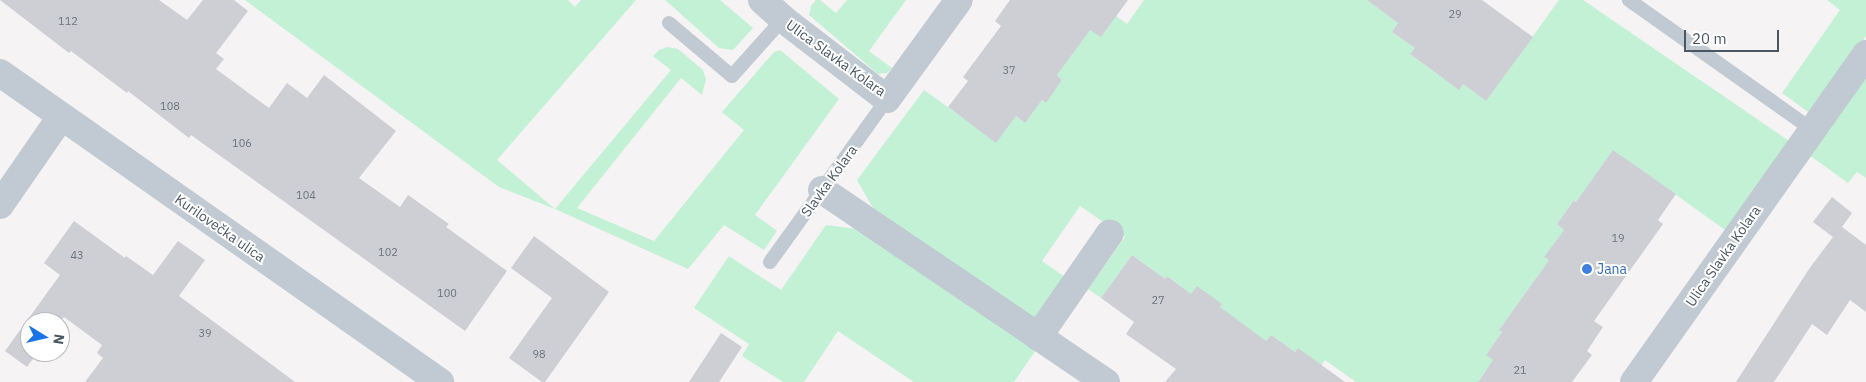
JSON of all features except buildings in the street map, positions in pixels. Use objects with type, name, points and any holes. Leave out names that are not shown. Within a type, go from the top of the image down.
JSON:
[{"type":"street","name":"Ulica Slavka Kolara","points":[[762,0],[783,19],[887,99],[960,0]]},
{"type":"street","name":"Ulica Slavka Kolara","points":[[1634,382],[1811,129],[1866,54]]},
{"type":"street","name":"Kurilovečka ulica","points":[[0,73],[440,382]]},
{"type":"street","points":[[0,205],[61,117]]},
{"type":"street","points":[[822,190],[1106,382]]},
{"type":"street","points":[[1038,337],[1110,233]]},
{"type":"lane","points":[[1628,0],[1811,129]]},
{"type":"lane","points":[[669,23],[732,76],[783,19]]},
{"type":"lane","name":"Slavka Kolara","points":[[770,262],[887,99]]},
{"type":"green space","points":[[245,0],[568,0],[575,7],[581,0],[636,0],[497,160],[555,209],[499,187]]},
{"type":"green space","points":[[665,0],[720,0],[753,28],[733,50],[719,48]]},
{"type":"green space","points":[[816,0],[820,0],[836,13],[847,0],[906,0],[869,51],[892,68],[887,73],[878,74],[809,15],[811,6]]},
{"type":"green space","points":[[1144,0],[1376,0],[1373,4],[1398,23],[1392,32],[1415,48],[1411,55],[1458,89],[1463,84],[1486,101],[1559,0],[1583,0],[1792,143],[1728,232],[1613,150],[1585,190],[1589,211],[1574,200],[1557,224],[1564,230],[1545,257],[1549,260],[1499,330],[1502,332],[1486,355],[1493,360],[1479,380],[1481,382],[1356,382],[1325,360],[1311,379],[1300,371],[1310,357],[1298,348],[1295,352],[1271,335],[1263,345],[1197,286],[1182,307],[1181,286],[1167,276],[1165,279],[1132,255],[1101,298],[1088,289],[1125,237],[1080,206],[1042,261],[1065,277],[1035,320],[873,208],[857,180],[924,90],[996,142],[1016,116],[1025,123],[1042,100],[1046,103],[1062,80],[1057,75],[1075,50],[1086,26],[1101,37],[1116,16],[1127,24]]},
{"type":"green space","points":[[1827,0],[1866,0],[1866,36],[1811,114],[1782,93],[1840,10]]},
{"type":"green space","points":[[667,47],[678,49],[703,70],[706,79],[702,95],[681,78],[577,208],[654,241],[744,130],[722,112],[774,52],[780,50],[839,99],[755,215],[777,231],[764,250],[724,225],[688,269],[555,209],[671,70],[653,56],[659,50]]},
{"type":"green space","points":[[1866,73],[1866,178],[1857,172],[1848,183],[1809,155]]},
{"type":"green space","points":[[826,225],[857,229],[1038,347],[1014,382],[914,382],[838,331],[804,382],[783,382],[742,356],[749,344],[694,308],[729,256],[781,290]]},
{"type":"place","name":"Jana","points":[[1587,269]]}]
